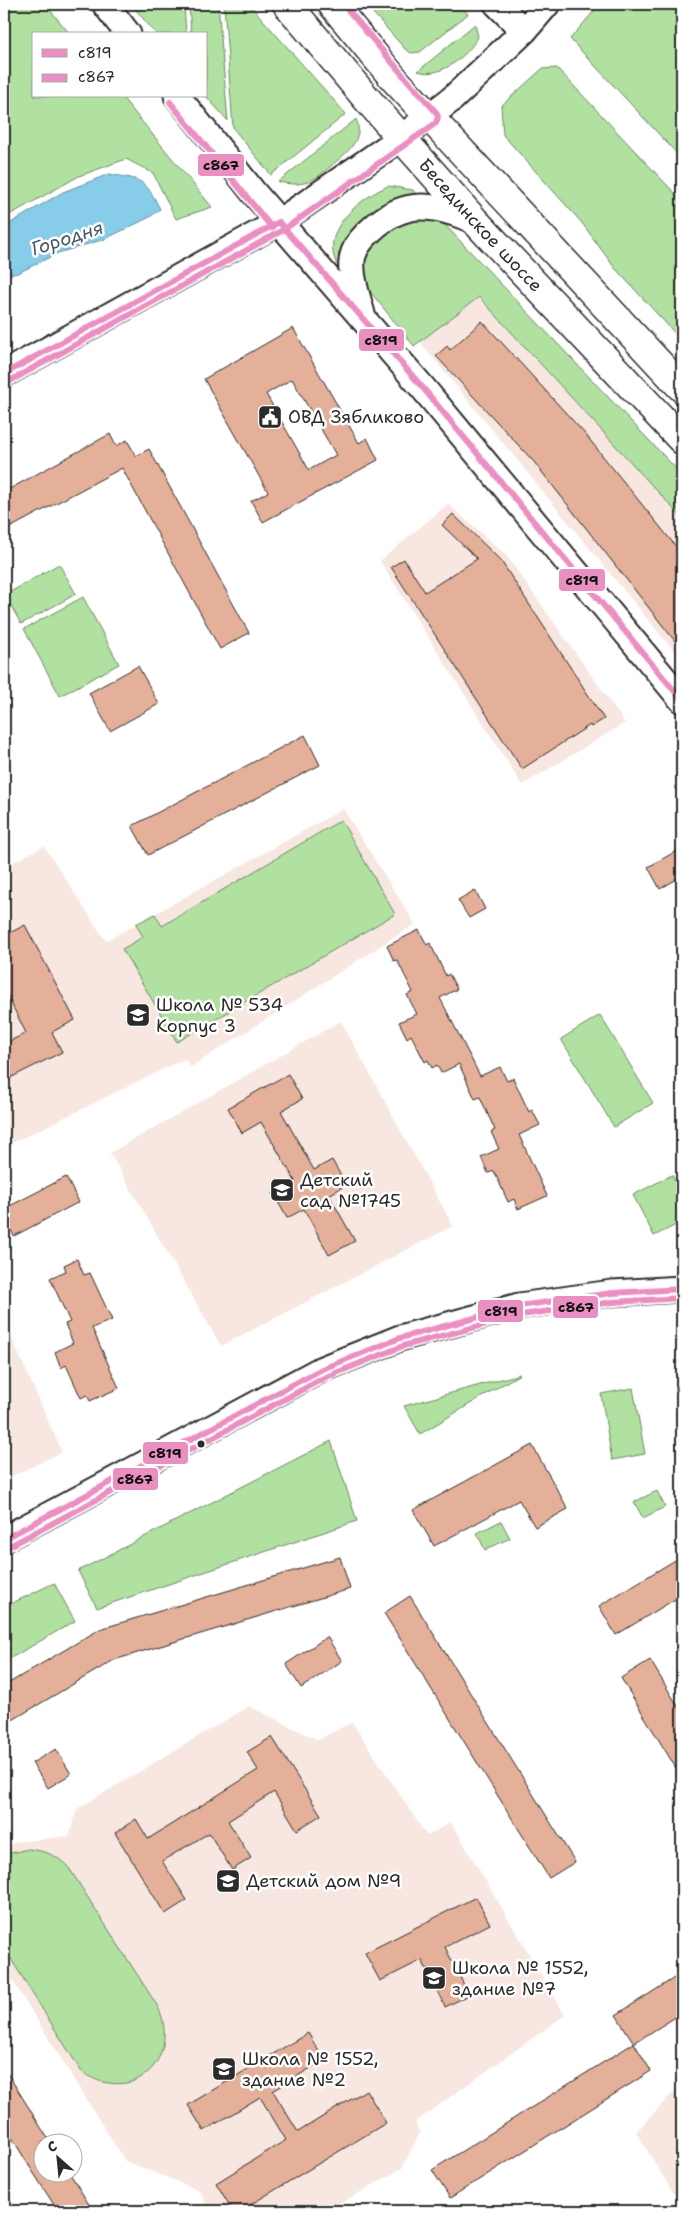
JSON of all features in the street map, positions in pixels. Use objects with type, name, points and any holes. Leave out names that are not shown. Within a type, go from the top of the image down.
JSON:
[{"type":"main road","name":"Бесединское шоссе","points":[[287,4],[401,138],[475,221],[682,440]]},
{"type":"main road","name":"Бесединское шоссе","points":[[340,9],[395,80],[682,388]]},
{"type":"street","points":[[105,4],[126,32]]},
{"type":"street","points":[[497,4],[524,31]]},
{"type":"street","points":[[4,374],[279,222],[429,117],[524,31],[547,4]]},
{"type":"street","points":[[179,98],[279,222],[364,319],[682,700]]},
{"type":"street","points":[[364,319],[352,262],[354,251],[359,243],[374,227],[393,213],[418,206],[456,213],[475,221]]},
{"type":"street","points":[[4,1538],[322,1369],[400,1338],[519,1306],[612,1293],[682,1288]]},
{"type":"shaded area","points":[[478,297],[682,518],[682,661],[420,342]]},
{"type":"shaded area","points":[[448,504],[506,555],[625,723],[522,785],[380,561]]},
{"type":"shaded area","name":"Школа № 534 Корпус 3","points":[[343,809],[415,924],[191,1067],[184,1059],[4,1147],[4,867],[44,846],[106,941]]},
{"type":"shaded area","name":"Детский сад №1745","points":[[341,1021],[453,1226],[221,1346],[110,1153]]},
{"type":"shaded area","points":[[4,1321],[62,1452],[4,1480]]},
{"type":"shaded area","points":[[249,1706],[318,1740],[352,1722],[427,1836],[451,1822],[565,2015],[415,2122],[420,2133],[402,2168],[328,2211],[210,2211],[199,2190],[125,2161],[4,1967],[4,1848],[15,1842],[69,1836],[77,1809]]},
{"type":"shaded area","points":[[682,2083],[682,2207],[636,2132]]},
{"type":"green space","points":[[4,4],[45,4],[68,32],[32,32],[32,98],[123,98],[212,207],[176,219],[153,173],[126,159],[79,176],[4,218]]},
{"type":"green space","points":[[131,4],[184,4],[186,32],[154,32]]},
{"type":"green space","points":[[189,4],[218,4],[228,121],[208,98],[208,32],[191,32]]},
{"type":"green space","points":[[224,4],[249,4],[346,114],[271,175],[233,128]]},
{"type":"green space","points":[[365,4],[459,4],[468,14],[420,52],[411,53],[405,49]]},
{"type":"green space","points":[[600,4],[682,4],[682,159],[570,39]]},
{"type":"green space","points":[[475,24],[478,37],[453,64],[436,72],[418,71]]},
{"type":"green space","points":[[557,68],[682,201],[682,341],[614,267],[582,223],[503,135],[501,106],[542,69]]},
{"type":"green space","points":[[356,119],[358,134],[356,140],[342,157],[322,174],[315,179],[299,184],[278,182]]},
{"type":"green space","points":[[388,186],[413,190],[419,198],[343,273],[336,262],[333,248],[334,236],[339,225],[347,215],[367,198]]},
{"type":"green space","points":[[425,215],[445,225],[682,475],[682,518],[479,297],[414,346],[364,284],[361,261],[383,228]]},
{"type":"green space","points":[[59,564],[76,594],[21,624],[5,595]]},
{"type":"green space","points":[[83,597],[119,664],[60,696],[24,629]]},
{"type":"green space","points":[[341,820],[395,914],[177,1042],[122,949],[143,937],[136,924],[155,914],[162,926]]},
{"type":"green space","points":[[600,1015],[653,1103],[614,1127],[561,1039]]},
{"type":"green space","points":[[672,1175],[682,1196],[682,1222],[654,1236],[633,1195]]},
{"type":"green space","points":[[520,1374],[420,1434],[404,1406]]},
{"type":"green space","points":[[633,1388],[645,1454],[612,1460],[601,1394]]},
{"type":"green space","points":[[331,1441],[357,1521],[97,1608],[78,1571]]},
{"type":"green space","points":[[657,1491],[665,1507],[643,1518],[634,1502]]},
{"type":"green space","points":[[501,1521],[510,1538],[485,1550],[477,1533]]},
{"type":"green space","points":[[54,1583],[75,1621],[4,1662],[4,1607]]},
{"type":"green space","points":[[28,1849],[51,1854],[69,1868],[158,2007],[163,2021],[162,2049],[157,2062],[149,2072],[138,2079],[124,2083],[109,2083],[94,2079],[81,2071],[4,1948],[4,1857],[11,1853]]},
{"type":"water","name":"Городня","points":[[109,174],[141,182],[150,191],[160,209],[150,217],[105,239],[58,253],[18,273],[4,275],[4,227],[63,192]]},
{"type":"building","points":[[482,321],[585,434],[682,554],[682,650],[534,462],[436,356],[447,346],[450,350]]},
{"type":"building","points":[[293,328],[359,443],[367,438],[378,460],[263,522],[251,501],[268,492],[204,379]],"holes":[[[292,379],[336,455],[309,470],[266,394]]]},
{"type":"building","points":[[110,434],[116,446],[127,440],[136,456],[149,449],[249,633],[220,649],[122,468],[4,531],[4,492]]},
{"type":"building","points":[[453,514],[501,561],[604,719],[591,727],[590,725],[522,769],[391,567],[404,559],[425,592],[477,559],[442,525]]},
{"type":"building","points":[[138,666],[159,704],[110,731],[89,693]]},
{"type":"building","points":[[305,735],[320,765],[148,855],[132,826]]},
{"type":"building","points":[[682,848],[682,876],[660,889],[648,867]]},
{"type":"building","points":[[475,890],[485,909],[469,918],[458,900]]},
{"type":"building","points":[[25,925],[75,1020],[52,1032],[62,1052],[4,1081],[4,1044],[26,1033],[4,989],[4,936]]},
{"type":"building","points":[[419,930],[427,945],[430,943],[446,976],[449,974],[457,989],[440,998],[480,1076],[500,1067],[507,1081],[513,1078],[529,1112],[532,1110],[540,1125],[519,1135],[547,1196],[518,1209],[514,1199],[508,1202],[494,1171],[488,1173],[481,1157],[499,1149],[491,1132],[495,1130],[480,1097],[475,1099],[459,1064],[441,1073],[437,1065],[432,1068],[428,1060],[425,1062],[411,1035],[407,1038],[399,1022],[417,1014],[407,995],[413,992],[397,960],[394,961],[387,946]]},
{"type":"building","points":[[288,1074],[302,1099],[281,1111],[314,1170],[332,1160],[346,1185],[329,1195],[355,1241],[329,1255],[304,1209],[287,1218],[273,1193],[295,1181],[261,1122],[242,1133],[228,1108]]},
{"type":"building","points":[[66,1177],[79,1202],[14,1236],[4,1216],[4,1209]]},
{"type":"building","points":[[77,1259],[84,1275],[90,1273],[112,1320],[92,1328],[119,1388],[90,1401],[87,1395],[81,1398],[66,1365],[61,1368],[55,1352],[73,1343],[65,1324],[70,1322],[50,1278],[66,1271],[64,1265]]},
{"type":"building","points":[[532,1445],[568,1509],[535,1527],[519,1500],[434,1546],[413,1510]]},
{"type":"building","points":[[682,1556],[682,1595],[616,1635],[599,1606]]},
{"type":"building","points":[[340,1557],[350,1589],[114,1660],[4,1725],[4,1686],[100,1629]]},
{"type":"building","points":[[410,1596],[575,1862],[549,1878],[384,1613]]},
{"type":"building","points":[[327,1637],[342,1661],[301,1688],[286,1664]]},
{"type":"building","points":[[650,1660],[682,1713],[682,1778],[621,1678]]},
{"type":"building","points":[[272,1737],[321,1815],[297,1830],[274,1792],[228,1821],[251,1858],[232,1870],[209,1833],[162,1861],[187,1900],[165,1914],[115,1833],[136,1819],[148,1839],[258,1770],[247,1752]]},
{"type":"building","points":[[56,1749],[71,1774],[48,1788],[32,1763]]},
{"type":"building","points":[[476,1897],[490,1924],[445,1947],[469,1995],[445,2007],[422,1960],[380,1981],[365,1953]]},
{"type":"building","points":[[682,1973],[682,2013],[634,2043],[616,2015]]},
{"type":"building","points":[[308,2033],[324,2060],[273,2091],[298,2132],[366,2090],[386,2123],[240,2211],[233,2211],[216,2183],[286,2140],[260,2097],[204,2131],[188,2105]]},
{"type":"building","points":[[634,2043],[651,2071],[450,2198],[432,2170]]},
{"type":"building","points":[[4,2068],[44,2132],[32,2132],[32,2170],[4,2125]]},
{"type":"building","points":[[39,2182],[75,2182],[93,2211],[58,2211]]},
{"type":"transit line","name":"с867","points":[[8,382],[283,230],[436,123],[438,117],[436,112],[343,4]]},
{"type":"transit line","name":"с867","points":[[170,102],[272,228]]},
{"type":"transit line","name":"с819","points":[[279,222],[423,388],[682,700]]},
{"type":"transit line","name":"с819","points":[[4,374],[279,222]]},
{"type":"transit line","name":"с819","points":[[4,1539],[322,1369],[400,1338],[519,1306],[612,1293],[682,1289]]},
{"type":"transit line","name":"с867","points":[[8,1547],[326,1377],[403,1346],[521,1315],[613,1302],[682,1298]]},
{"type":"place","name":"ОВД Зябликово","points":[[270,417]]},
{"type":"place","name":"Школа № 534 Корпус 3","points":[[138,1015]]},
{"type":"place","name":"Детский сад №1745","points":[[282,1190]]},
{"type":"place","name":"Детский дом №9","points":[[228,1881]]},
{"type":"place","name":"Школа № 1552, здание №7","points":[[434,1978]]},
{"type":"place","name":"Школа № 1552, здание №2","points":[[224,2069]]}]
